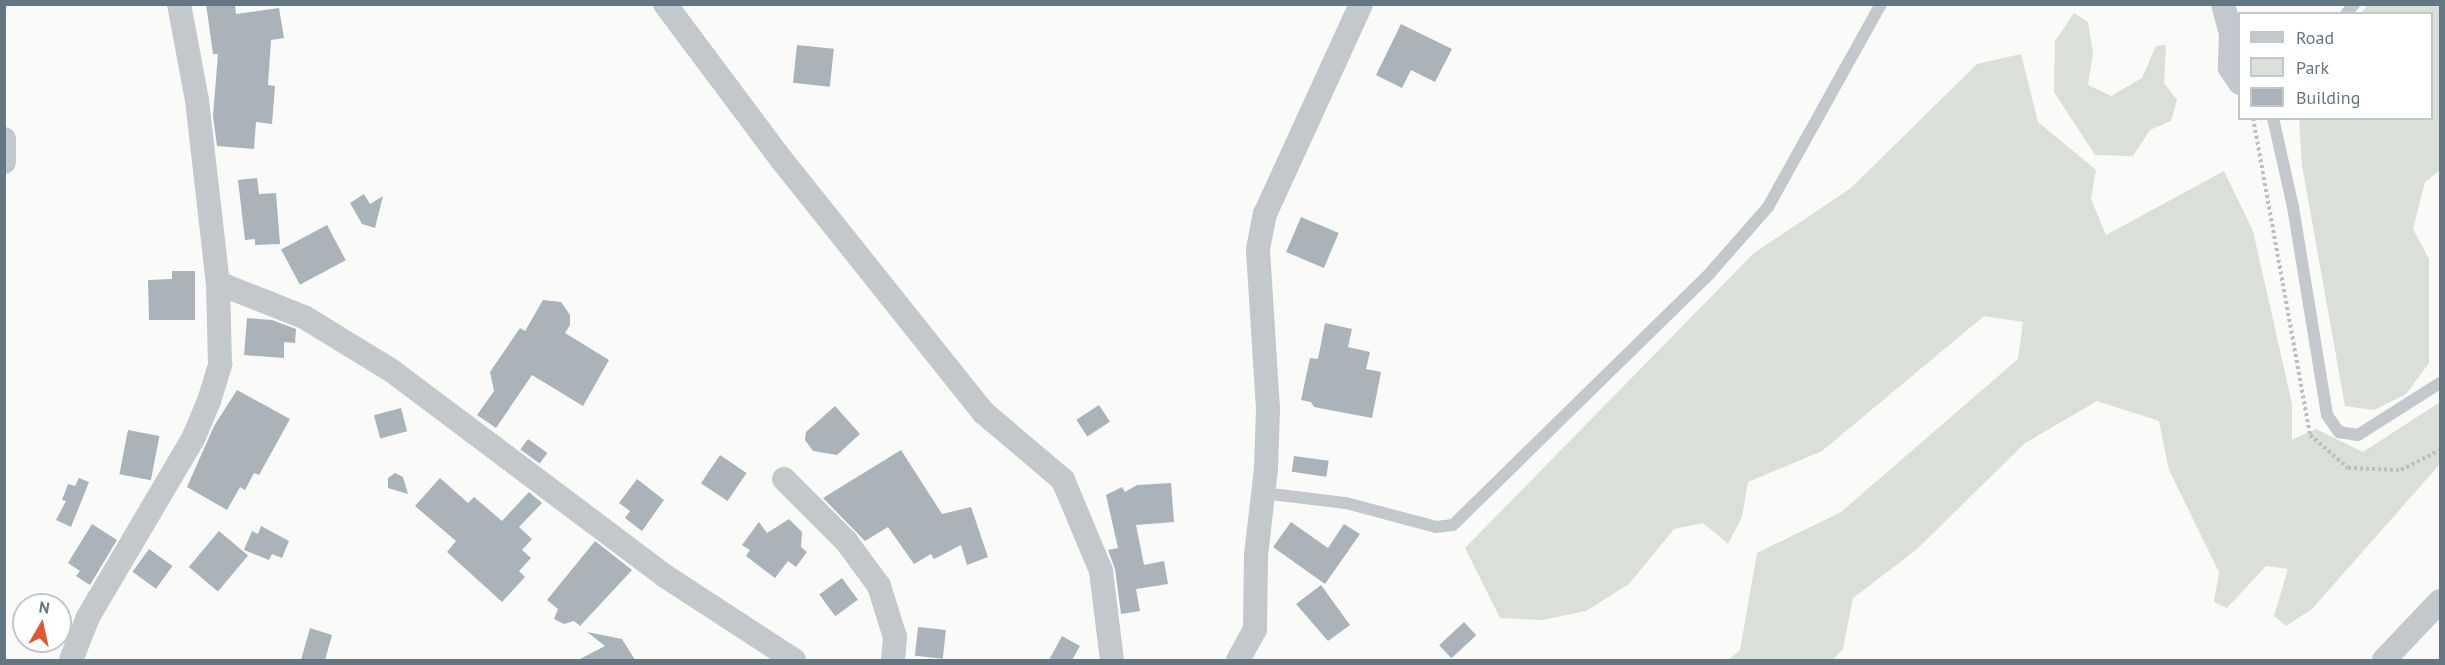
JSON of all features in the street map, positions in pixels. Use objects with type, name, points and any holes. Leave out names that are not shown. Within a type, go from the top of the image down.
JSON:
[{"type":"street","points":[[71,660],[88,617],[193,439],[209,401],[220,364],[218,283],[197,100],[179,4]]},
{"type":"street","points":[[665,4],[781,159],[984,413],[1063,480],[1101,571],[1112,660]]},
{"type":"street","points":[[1238,660],[1255,629],[1256,555],[1263,493],[1268,409],[1258,249],[1270,204],[1361,4]]},
{"type":"street","points":[[2223,4],[2231,33],[2230,68],[2238,79]]},
{"type":"street","points":[[4,139],[4,162]]},
{"type":"street","points":[[218,283],[304,317],[392,371],[665,576],[794,660]]},
{"type":"street","points":[[784,479],[846,541],[879,586],[895,637],[893,660]]},
{"type":"street","points":[[2384,660],[2440,601]]},
{"type":"lane","points":[[1263,493],[1346,503],[1436,527],[1453,525],[1710,273],[1768,207],[1881,4]]},
{"type":"lane","points":[[2273,120],[2293,207],[2326,415],[2339,432],[2358,435],[2440,383]]},
{"type":"green space","points":[[2368,5],[2440,5],[2440,170],[2425,182],[2413,229],[2429,259],[2429,363],[2406,394],[2374,410],[2345,406],[2302,165],[2299,120],[2433,120],[2433,12],[2362,12]]},
{"type":"green space","points":[[2074,13],[2088,22],[2093,53],[2088,85],[2111,96],[2142,78],[2156,46],[2166,45],[2164,83],[2177,100],[2171,121],[2150,130],[2133,156],[2095,155],[2054,92],[2055,41]]},
{"type":"green space","points":[[2021,54],[2038,122],[2096,170],[2091,199],[2106,235],[2224,171],[2253,231],[2292,404],[2292,440],[2316,429],[2363,452],[2440,402],[2440,464],[2312,609],[2286,626],[2274,616],[2288,569],[2266,566],[2227,608],[2214,602],[2219,572],[2169,470],[2159,421],[2097,401],[2025,443],[1916,550],[1853,598],[1843,649],[1833,660],[1728,660],[1740,650],[1757,553],[1841,512],[2018,359],[2023,322],[1984,316],[1822,451],[1748,482],[1742,517],[1728,544],[1703,523],[1674,529],[1629,584],[1586,611],[1542,620],[1500,618],[1465,548],[1754,253],[1851,188],[1977,64]]},
{"type":"building","points":[[206,4],[235,4],[236,14],[279,8],[284,38],[271,40],[268,85],[275,86],[272,124],[256,122],[254,149],[217,146],[213,116],[218,54],[213,54]]},
{"type":"building","points":[[1401,24],[1452,49],[1435,82],[1411,70],[1402,88],[1376,75]]},
{"type":"building","points":[[797,45],[834,49],[830,87],[793,83]]},
{"type":"building","points":[[257,178],[259,194],[276,193],[280,244],[255,245],[255,239],[245,240],[238,180]]},
{"type":"building","points":[[364,194],[370,204],[383,196],[375,228],[362,224],[350,203]]},
{"type":"building","points":[[1301,217],[1339,233],[1324,268],[1286,252]]},
{"type":"building","points":[[327,225],[346,260],[300,285],[281,249]]},
{"type":"building","points":[[172,271],[195,271],[195,320],[149,320],[148,280],[172,279]]},
{"type":"building","points":[[543,300],[561,302],[570,315],[570,325],[565,333],[609,360],[583,406],[532,375],[496,428],[477,415],[494,391],[490,372],[520,328],[525,331]]},
{"type":"building","points":[[247,318],[272,320],[296,329],[295,343],[284,342],[284,358],[244,355]]},
{"type":"building","points":[[1325,323],[1352,329],[1348,347],[1370,352],[1366,369],[1381,372],[1372,418],[1314,407],[1311,402],[1301,400],[1310,358],[1318,359]]},
{"type":"building","points":[[237,390],[290,419],[259,475],[254,473],[245,490],[240,487],[227,510],[187,487],[214,426]]},
{"type":"building","points":[[1099,405],[1110,422],[1087,436],[1076,420]]},
{"type":"building","points":[[835,406],[860,434],[837,455],[813,451],[805,440],[806,432]]},
{"type":"building","points":[[401,408],[407,431],[380,438],[374,415]]},
{"type":"building","points":[[128,430],[159,436],[151,480],[119,474]]},
{"type":"building","points":[[528,439],[547,453],[540,464],[520,450]]},
{"type":"building","points":[[901,450],[942,514],[971,507],[988,557],[967,565],[961,545],[934,559],[931,554],[914,564],[888,527],[865,541],[823,498]]},
{"type":"building","points":[[720,455],[747,473],[728,501],[701,483]]},
{"type":"building","points":[[1294,456],[1329,461],[1326,477],[1292,472]]},
{"type":"building","points":[[395,473],[403,477],[408,494],[388,488],[388,478]]},
{"type":"building","points":[[79,478],[89,482],[71,527],[56,520],[66,501],[62,500],[68,484],[75,486]]},
{"type":"building","points":[[440,478],[468,503],[474,497],[502,521],[529,492],[542,503],[519,527],[532,539],[522,550],[531,558],[519,571],[525,577],[502,602],[447,552],[456,541],[415,506]]},
{"type":"building","points":[[637,479],[664,500],[642,531],[625,518],[630,511],[619,503]]},
{"type":"building","points":[[1171,483],[1174,522],[1136,525],[1144,565],[1164,561],[1168,584],[1136,589],[1140,611],[1121,614],[1115,569],[1108,550],[1118,548],[1106,495],[1122,487],[1125,492],[1137,485]]},
{"type":"building","points":[[789,519],[802,532],[801,547],[807,552],[796,567],[788,561],[775,578],[746,556],[750,550],[742,545],[759,522],[767,533]]},
{"type":"building","points":[[1291,522],[1328,548],[1344,524],[1360,534],[1325,584],[1273,547]]},
{"type":"building","points":[[92,524],[117,540],[90,585],[76,576],[80,571],[68,563]]},
{"type":"building","points":[[261,526],[289,541],[282,558],[272,554],[269,560],[244,550],[252,531],[258,534]]},
{"type":"building","points":[[219,531],[248,555],[218,591],[189,567]]},
{"type":"building","points":[[595,541],[632,570],[580,626],[574,621],[564,624],[554,619],[558,609],[547,600]]},
{"type":"building","points":[[149,549],[172,566],[156,589],[133,572]]},
{"type":"building","points":[[842,578],[858,600],[835,616],[819,594]]},
{"type":"building","points":[[1321,585],[1350,625],[1328,641],[1296,604]]},
{"type":"building","points":[[1464,622],[1476,635],[1451,658],[1439,645]]},
{"type":"building","points":[[918,627],[946,630],[943,659],[915,656]]},
{"type":"building","points":[[310,628],[332,635],[325,660],[301,660]]},
{"type":"building","points":[[587,632],[622,639],[635,660],[578,660],[605,646]]},
{"type":"building","points":[[1062,636],[1080,646],[1072,660],[1049,660]]}]
